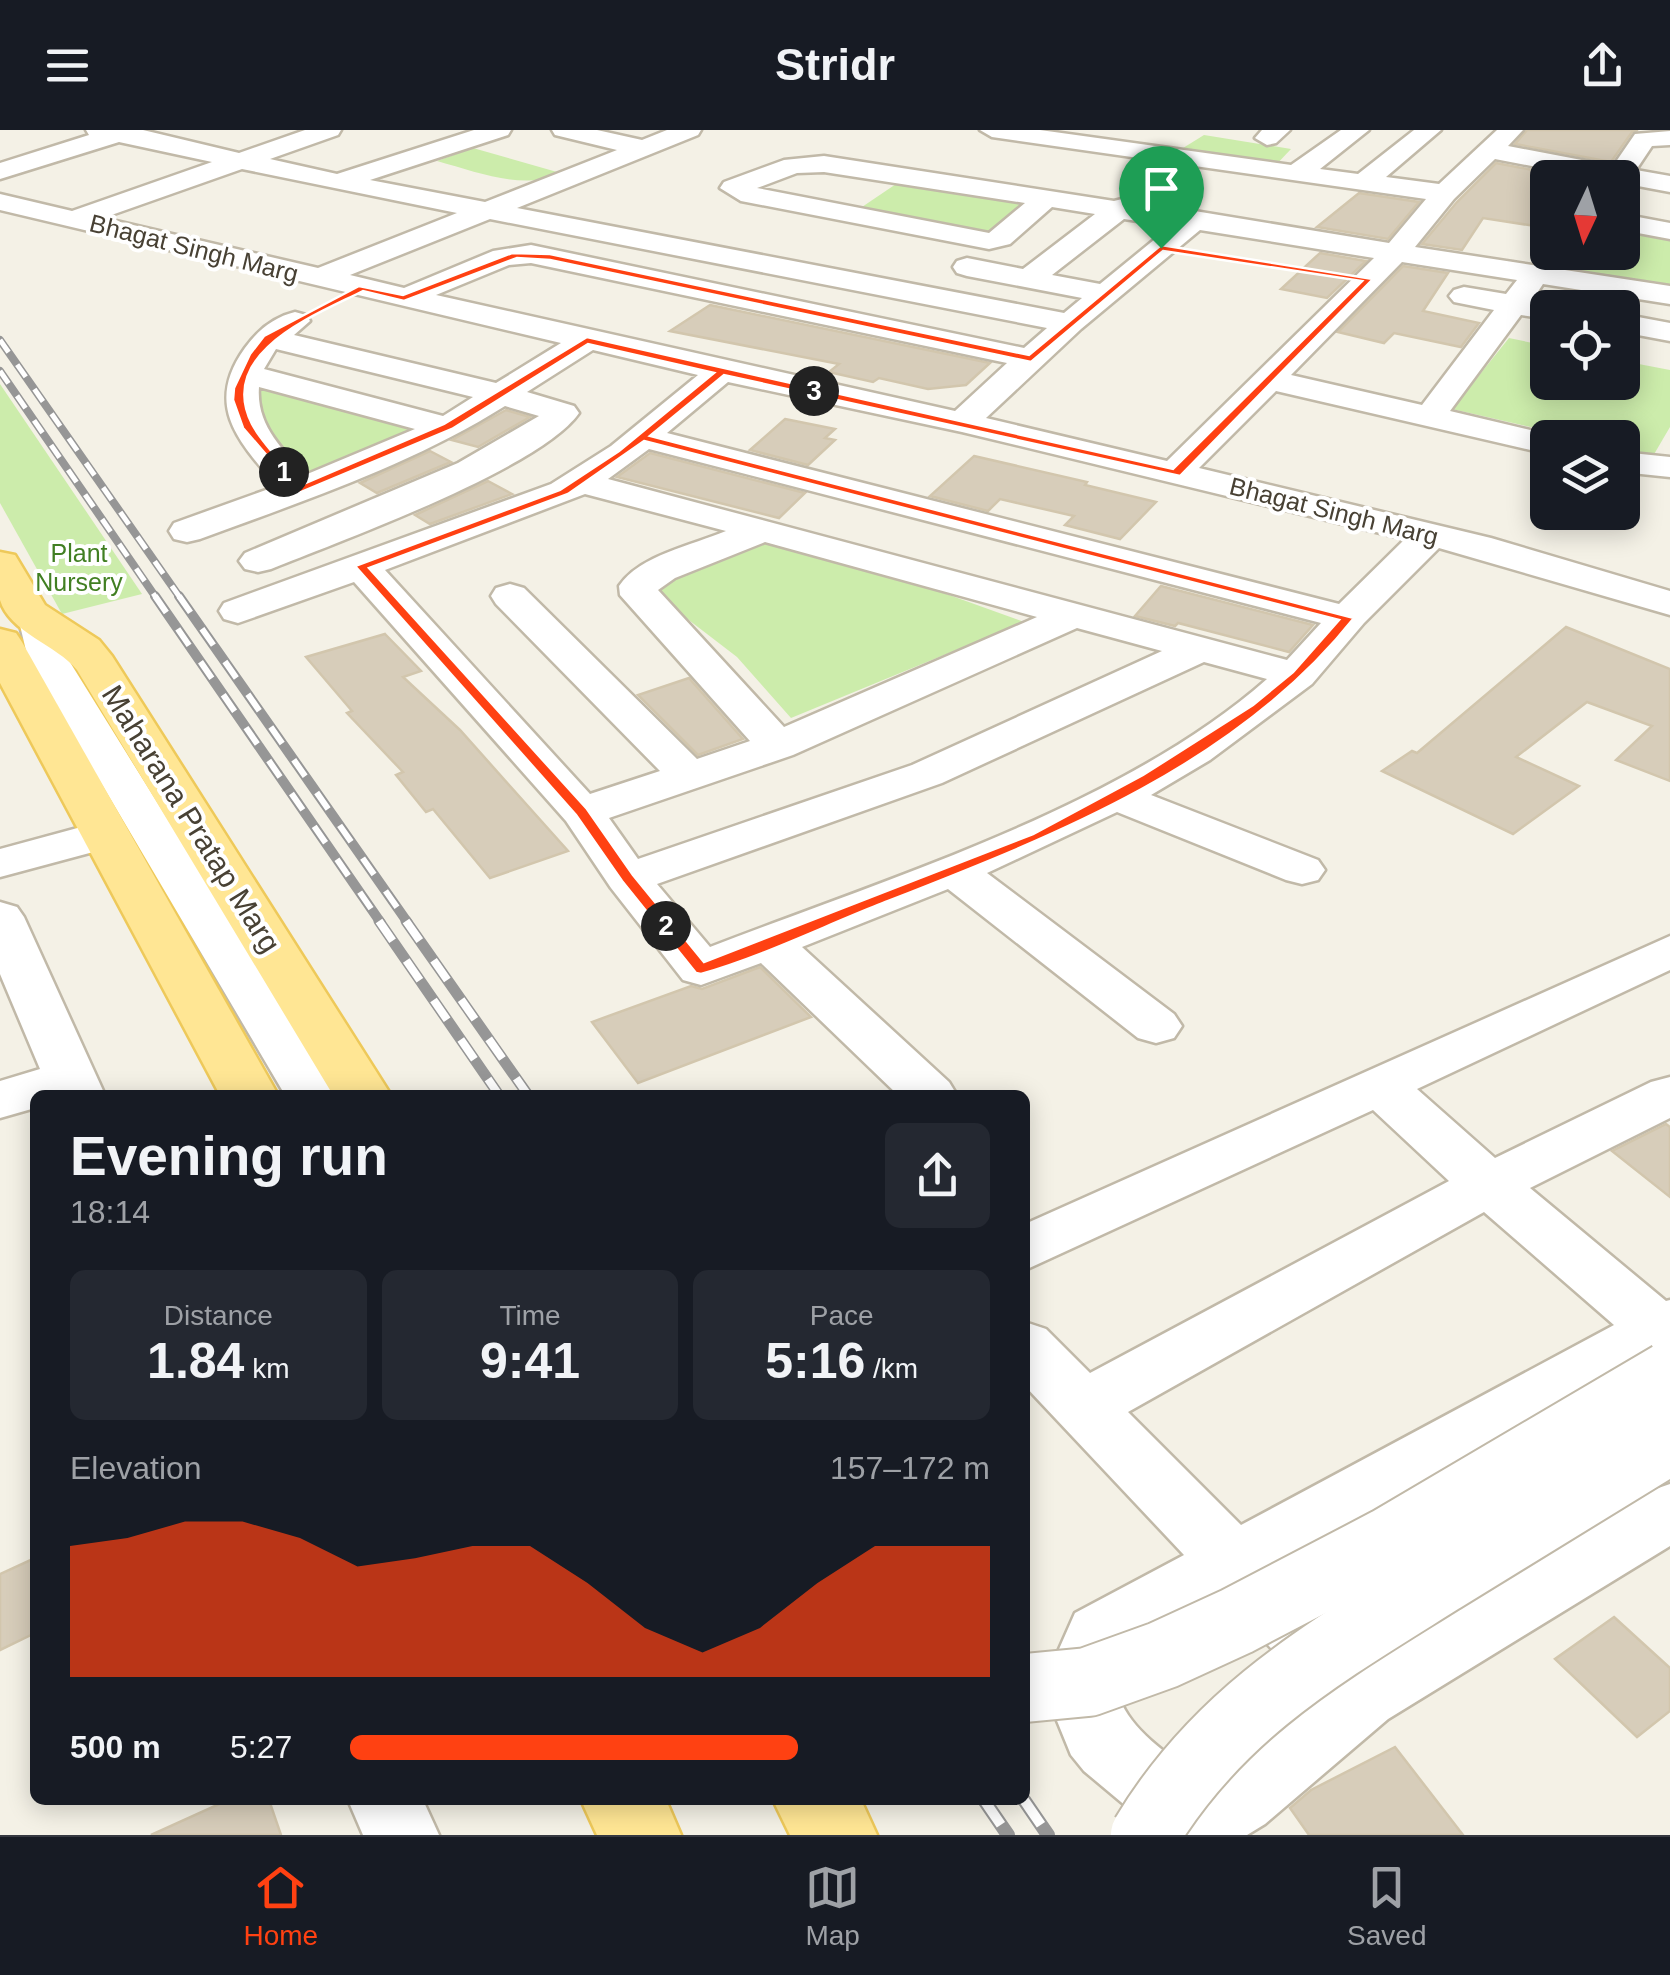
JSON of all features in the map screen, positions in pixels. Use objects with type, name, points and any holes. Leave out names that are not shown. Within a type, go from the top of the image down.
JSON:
[{"type":"main road","name":"Maharana Pratap Marg","points":[[0,564],[29,613],[29,641],[107,834],[246,1090]]},
{"type":"main road","name":"Maharana Pratap Marg","points":[[29,641],[83,649],[96,665],[359,1090]]},
{"type":"main road","points":[[625,1805],[640,1835]]},
{"type":"main road","points":[[817,1805],[836,1835]]},
{"type":"street","points":[[73,219],[238,162],[350,138],[422,130]]},
{"type":"street","points":[[339,182],[498,130]]},
{"type":"street","points":[[564,130],[644,148]]},
{"type":"street","points":[[318,278],[689,130]]},
{"type":"street","points":[[1227,192],[971,148],[994,130],[1158,156],[1445,193]]},
{"type":"street","points":[[1295,175],[1357,130]]},
{"type":"street","points":[[1363,183],[1429,130]]},
{"type":"street","points":[[0,171],[114,132],[238,162],[756,259],[1070,323]]},
{"type":"street","points":[[1629,160],[1644,138],[1659,135]]},
{"type":"street","points":[[1176,473],[1397,251],[1499,136],[1547,160]]},
{"type":"street","points":[[350,138],[404,159]]},
{"type":"street","points":[[1158,156],[1186,139]]},
{"type":"street","points":[[1553,160],[1576,139]]},
{"type":"street","points":[[756,259],[837,210],[938,158]]},
{"type":"street","points":[[1061,254],[742,193],[734,188],[802,164],[907,174],[1397,251],[1530,262]]},
{"type":"street","points":[[1640,178],[1670,184]]},
{"type":"street","points":[[544,187],[598,197]]},
{"type":"street","points":[[989,241],[1000,238],[1049,196]]},
{"type":"street","name":"Bhagat Singh Marg","points":[[0,202],[722,372],[962,422],[1431,534],[1564,569],[1670,603]]},
{"type":"street","points":[[1028,278],[1122,207]]},
{"type":"street","points":[[1383,215],[1422,221]]},
{"type":"street","points":[[962,422],[1070,323],[1197,219]]},
{"type":"street","points":[[1640,226],[1670,232]]},
{"type":"street","points":[[1161,248],[1194,253]]},
{"type":"street","points":[[404,298],[504,257],[531,254],[1031,359]]},
{"type":"street","points":[[933,260],[1105,294]]},
{"type":"street","points":[[1432,416],[1539,270]]},
{"type":"street","points":[[1572,270],[1670,295]]},
{"type":"street","points":[[1327,273],[1407,286]]},
{"type":"street","points":[[299,490],[247,426],[238,400],[245,374],[268,338],[362,288]]},
{"type":"street","points":[[1444,292],[1530,329]]},
{"type":"street","points":[[1507,317],[1530,313]]},
{"type":"street","points":[[1640,327],[1670,332]]},
{"type":"street","points":[[258,562],[460,474],[526,440],[562,412],[268,338]]},
{"type":"street","points":[[187,531],[299,490],[448,427],[587,340]]},
{"type":"street","points":[[1640,354],[1670,359]]},
{"type":"street","points":[[238,612],[525,509],[580,482],[722,372]]},
{"type":"street","points":[[245,374],[448,427]]},
{"type":"street","points":[[1267,379],[1530,440]]},
{"type":"street","points":[[642,437],[1347,618]]},
{"type":"street","points":[[1640,464],[1670,467]]},
{"type":"street","points":[[580,482],[1298,675]]},
{"type":"street","points":[[765,529],[662,570],[638,586],[639,595],[778,746]]},
{"type":"street","points":[[361,566],[582,812],[628,878],[701,969],[956,872],[1038,837],[1115,796],[1258,708],[1298,675],[1347,618],[1431,534]]},
{"type":"street","points":[[510,596],[689,776]]},
{"type":"street","points":[[582,812],[778,746],[1071,616]]},
{"type":"street","points":[[29,641],[309,1090]]},
{"type":"street","points":[[628,878],[927,774],[1200,649]]},
{"type":"street","points":[[1115,796],[1302,870]]},
{"type":"street","points":[[0,863],[107,834]]},
{"type":"street","points":[[956,872],[1156,1026]]},
{"type":"street","points":[[0,917],[74,1086]]},
{"type":"street","points":[[768,942],[925,1090]]},
{"type":"street","points":[[1030,1246],[1670,951]]},
{"type":"street","points":[[1380,1086],[1666,1342],[1388,1542],[1251,1583],[1100,1635],[1084,1664],[1090,1722],[1102,1740],[1159,1788],[1190,1807],[1220,1810],[1240,1799],[1363,1696],[1670,1512]]},
{"type":"street","points":[[0,1100],[30,1094]]},
{"type":"street","points":[[1083,1408],[1489,1185],[1670,1096]]},
{"type":"street","points":[[1030,1351],[1363,1696]]},
{"type":"street","points":[[1146,1835],[1190,1770],[1241,1716],[1314,1660],[1670,1440]]},
{"type":"street","points":[[1030,1688],[1088,1682],[1164,1655],[1251,1583]]},
{"type":"street","points":[[388,1805],[401,1835]]},
{"type":"green space","points":[[1204,135],[1291,149],[1274,167],[1175,153]]},
{"type":"green space","points":[[473,148],[564,174],[516,180],[437,161]]},
{"type":"green space","points":[[899,182],[1022,204],[989,235],[859,209]]},
{"type":"green space","points":[[1640,234],[1670,240],[1670,285],[1558,270],[1640,270]]},
{"type":"green space","points":[[1509,338],[1530,342],[1530,400],[1640,400],[1640,364],[1670,370],[1670,427],[1653,456],[1640,453],[1640,420],[1530,420],[1530,427],[1452,409]]},
{"type":"green space","name":"Plant Nursery","points":[[0,384],[142,594],[62,614],[0,503]]},
{"type":"green space","points":[[253,384],[418,430],[307,478],[269,432]]},
{"type":"green space","points":[[759,538],[927,587],[1024,622],[791,718],[737,657],[651,591]]},
{"type":"building","points":[[1527,130],[1638,130],[1632,132],[1612,160],[1515,144]]},
{"type":"building","points":[[1496,163],[1530,169],[1530,225],[1483,218],[1462,250],[1422,244]]},
{"type":"building","points":[[1359,193],[1419,202],[1388,239],[1317,227]]},
{"type":"building","points":[[1320,253],[1366,261],[1327,298],[1281,289]]},
{"type":"building","points":[[1403,266],[1448,273],[1423,311],[1479,323],[1461,347],[1394,333],[1384,343],[1338,332]]},
{"type":"building","points":[[710,305],[990,363],[966,385],[928,389],[879,378],[873,382],[829,372],[839,364],[670,331]]},
{"type":"building","points":[[506,410],[530,417],[478,447],[452,440]]},
{"type":"building","points":[[785,419],[835,429],[825,438],[835,440],[808,465],[750,450]]},
{"type":"building","points":[[430,451],[451,462],[377,493],[360,483]]},
{"type":"building","points":[[650,453],[805,493],[779,518],[617,477]]},
{"type":"building","points":[[974,456],[1156,502],[1120,539],[1065,525],[1074,516],[1000,499],[988,511],[930,496]]},
{"type":"building","points":[[488,481],[512,494],[430,524],[415,515]]},
{"type":"building","points":[[1161,586],[1313,625],[1289,652],[1135,616]]},
{"type":"building","points":[[1566,627],[1670,669],[1670,781],[1616,760],[1652,726],[1587,702],[1516,757],[1579,786],[1513,834],[1382,771],[1412,751],[1417,753]]},
{"type":"building","points":[[385,634],[421,671],[403,677],[460,730],[568,851],[490,878],[433,809],[426,812],[396,775],[403,772],[347,713],[352,711],[306,657]]},
{"type":"building","points":[[689,678],[743,739],[698,755],[638,695]]},
{"type":"building","points":[[760,967],[811,1017],[638,1083],[592,1022],[691,986],[702,989]]},
{"type":"building","points":[[1666,1124],[1670,1127],[1670,1197],[1612,1151]]},
{"type":"building","points":[[30,1560],[30,1635],[0,1650],[0,1574]]},
{"type":"building","points":[[1614,1617],[1670,1668],[1670,1711],[1637,1737],[1555,1659]]},
{"type":"building","points":[[1395,1747],[1463,1835],[1309,1835],[1290,1808],[1311,1790]]},
{"type":"building","points":[[217,1805],[271,1805],[281,1835],[151,1835]]},
{"type":"railway","points":[[0,340],[181,599]]},
{"type":"railway","points":[[0,371],[157,599]]},
{"type":"railway","points":[[155,596],[381,923]]},
{"type":"railway","points":[[179,596],[408,923]]},
{"type":"railway","points":[[379,921],[496,1090]]},
{"type":"railway","points":[[406,921],[524,1090]]},
{"type":"railway","points":[[987,1805],[1008,1835]]},
{"type":"railway","points":[[1027,1805],[1048,1835]]},
{"type":"route","points":[[1161,248],[1031,359],[550,257],[516,255],[404,298],[362,288],[278,330],[255,354],[238,400],[247,426],[299,490],[448,427],[587,340],[722,372],[642,437],[623,453],[564,492],[361,566],[582,812],[628,878],[701,969],[1038,837],[1148,778],[1258,708],[1298,675],[1347,618],[642,437],[722,372],[962,422],[1176,473],[1369,279],[1161,248]]}]
